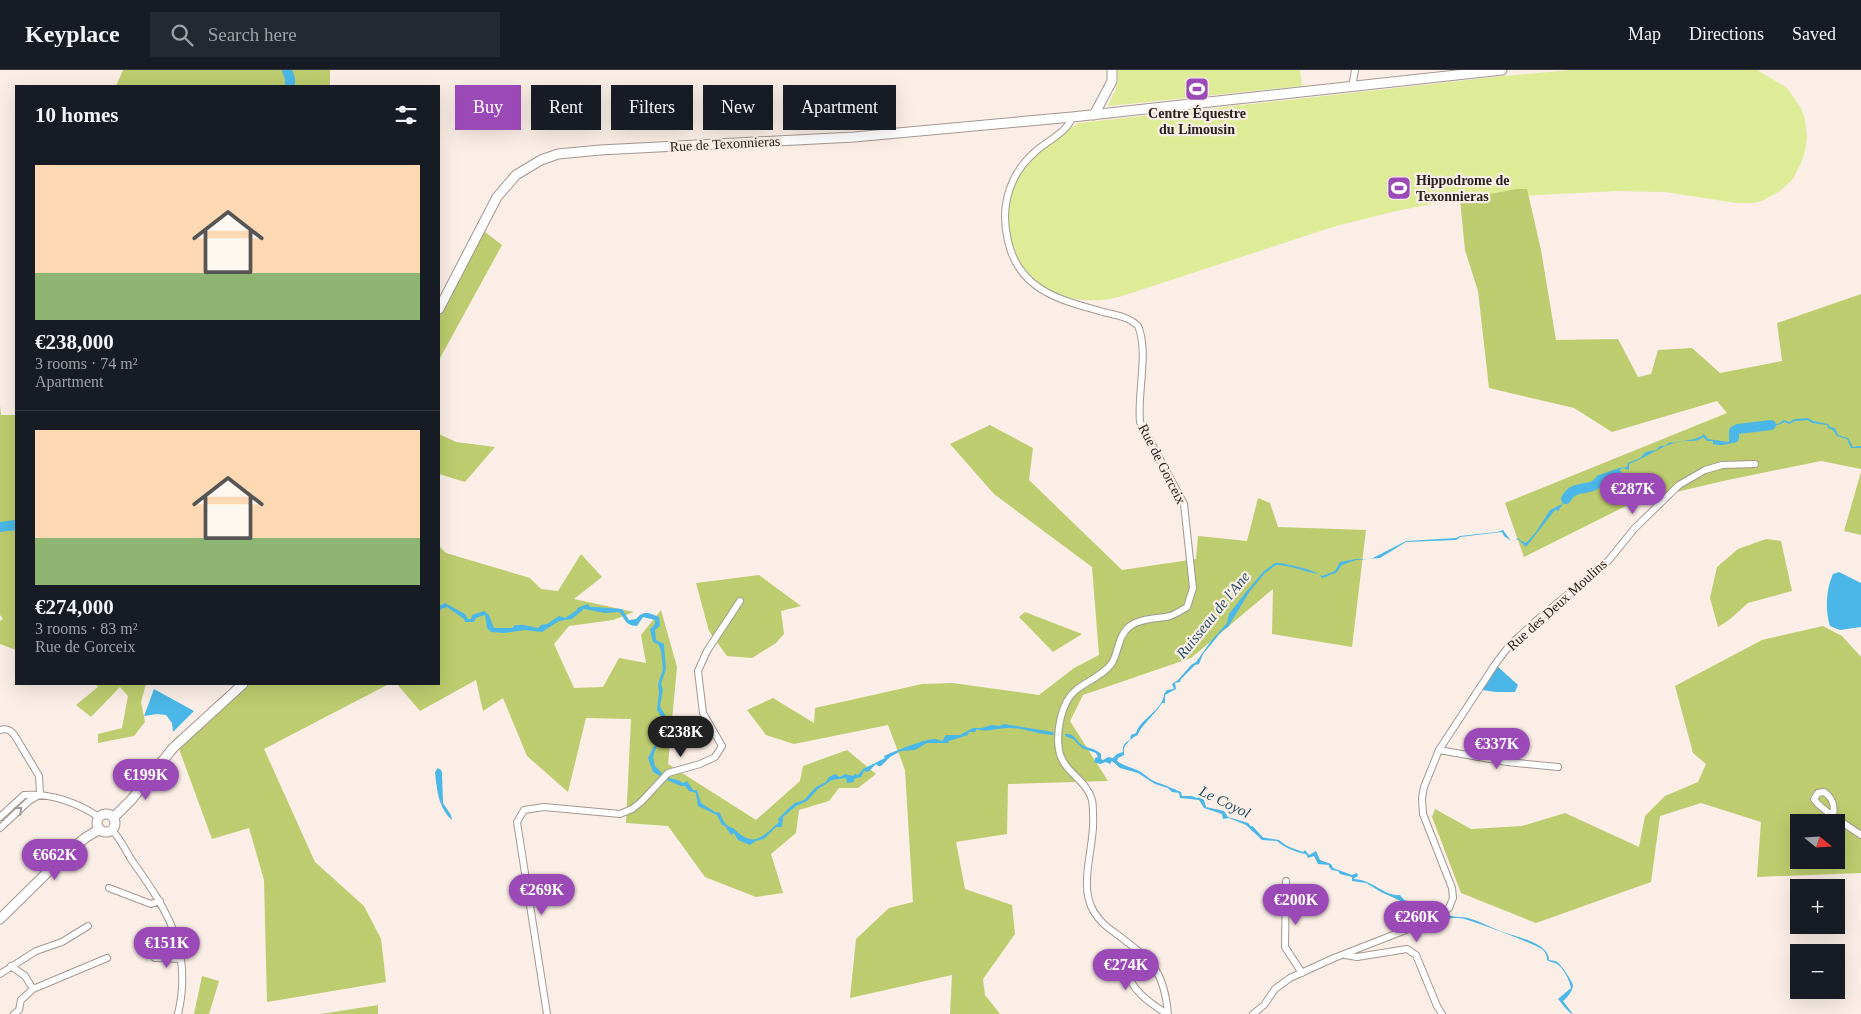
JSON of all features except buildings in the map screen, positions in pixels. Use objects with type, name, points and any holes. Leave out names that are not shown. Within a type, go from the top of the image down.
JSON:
[{"type":"main road","points":[[1094,115],[1112,81],[1112,70]]},
{"type":"main road","name":"Rue de Texonnieras","points":[[440,306],[497,197],[516,175],[542,160],[558,154],[600,150],[854,137],[1094,115],[1502,70]]},
{"type":"main road","points":[[114,817],[132,799],[174,748],[242,685]]},
{"type":"main road","points":[[0,919],[67,853],[85,838],[100,830],[106,832],[112,830],[116,824],[114,817],[107,813],[99,817],[97,823],[100,830]]},
{"type":"street","points":[[1352,87],[1355,70]]},
{"type":"street","name":"Rue de Gorceix","points":[[1072,117],[1066,128],[1036,150],[1020,167],[1013,181],[1005,208],[1005,221],[1010,248],[1017,263],[1027,276],[1044,292],[1068,302],[1126,318],[1138,326],[1143,344],[1139,407],[1140,422],[1184,504],[1193,588],[1187,607],[1172,615],[1144,620],[1131,625],[1122,635],[1112,663],[1074,691],[1062,712],[1058,734],[1059,752],[1065,764],[1086,788],[1092,799],[1094,818],[1087,893],[1092,909],[1100,922],[1136,949],[1157,969],[1166,994],[1168,1014]]},
{"type":"street","name":"Rue des Deux Moulins","points":[[1253,1014],[1264,1005],[1275,989],[1302,973],[1343,954],[1434,920],[1449,908],[1453,898],[1452,888],[1423,814],[1422,798],[1424,787],[1439,750],[1509,646],[1609,560],[1634,529],[1679,485],[1705,470],[1722,465],[1755,464]]},
{"type":"street","points":[[547,1014],[517,822],[524,810],[544,807],[620,814],[632,809],[641,802],[668,772],[700,764],[715,757],[722,746],[703,713],[698,671],[707,651],[740,601]]},
{"type":"street","points":[[0,730],[11,731],[15,736],[38,776],[40,794]]},
{"type":"street","points":[[1439,750],[1507,762],[1558,767]]},
{"type":"street","points":[[0,828],[29,801],[40,794]]},
{"type":"street","points":[[0,817],[24,795],[40,794],[67,801],[99,817]]},
{"type":"street","points":[[1845,824],[1861,835]]},
{"type":"street","points":[[112,830],[160,901],[173,928],[181,959],[182,984],[178,1014]]},
{"type":"street","points":[[1286,881],[1285,947],[1302,973]]},
{"type":"street","points":[[109,888],[151,904],[160,901]]},
{"type":"street","points":[[0,974],[36,950],[62,942],[88,926]]},
{"type":"street","points":[[1136,949],[1128,968],[1131,978],[1145,1000],[1168,1014]]},
{"type":"street","points":[[1343,954],[1357,957],[1407,949],[1416,955],[1442,1014]]},
{"type":"street","points":[[14,1014],[19,1010],[20,1000],[33,989],[108,958]]},
{"type":"street","points":[[154,958],[181,959]]},
{"type":"street","points":[[11,966],[25,976],[33,989]]},
{"type":"green space","points":[[123,70],[330,70],[330,85],[116,85]]},
{"type":"green space","name":"Centre Équestre du Limousin","points":[[1117,70],[1300,70],[1302,86],[1109,106],[1117,84]]},
{"type":"green space","name":"Hippodrome de Texonnieras","points":[[1571,70],[1757,70],[1787,88],[1801,108],[1805,120],[1807,138],[1801,163],[1793,179],[1780,191],[1762,201],[1754,203],[1736,203],[1665,192],[1617,191],[1441,202],[1336,226],[1119,297],[1100,300],[1081,300],[1047,289],[1033,278],[1022,265],[1014,248],[1009,228],[1009,217],[1010,199],[1016,183],[1027,166],[1043,149],[1061,134],[1079,123]]},
{"type":"green space","points":[[1516,189],[1527,189],[1541,250],[1556,340],[1618,339],[1638,377],[1651,374],[1658,350],[1692,348],[1720,373],[1782,361],[1777,323],[1861,294],[1861,469],[1821,461],[1634,502],[1524,557],[1505,503],[1727,413],[1717,401],[1612,432],[1574,408],[1489,388],[1478,291],[1465,250],[1460,200]]},
{"type":"green space","points":[[485,232],[502,245],[440,358],[440,308]]},
{"type":"green space","points":[[0,405],[1,415],[15,415],[15,650],[0,644],[0,621],[3,619],[0,615]]},
{"type":"green space","points":[[990,425],[1033,448],[1029,480],[1122,570],[1196,559],[1198,536],[1247,541],[1258,498],[1270,503],[1278,527],[1366,530],[1352,647],[1272,634],[1273,589],[1191,658],[1083,695],[1070,721],[1108,781],[1008,784],[1007,834],[956,842],[965,889],[1012,905],[1015,934],[983,979],[985,995],[1000,1014],[950,1014],[952,975],[850,998],[856,939],[889,908],[913,902],[905,770],[888,725],[794,744],[766,735],[747,710],[773,698],[814,723],[815,708],[922,684],[952,683],[1039,695],[1074,668],[1099,655],[1092,567],[994,494],[950,444]]},
{"type":"green space","points":[[440,434],[456,442],[495,447],[465,482],[440,474]]},
{"type":"green space","points":[[1861,472],[1861,535],[1844,531]]},
{"type":"green space","points":[[1766,539],[1781,541],[1792,591],[1748,603],[1718,627],[1710,598],[1717,567],[1738,549]]},
{"type":"green space","points":[[440,547],[446,553],[530,578],[541,589],[558,591],[581,554],[602,577],[574,599],[634,612],[613,620],[569,626],[554,644],[574,688],[603,687],[619,658],[646,663],[641,635],[661,610],[677,667],[668,764],[756,820],[800,781],[803,766],[847,750],[876,774],[858,788],[839,788],[829,801],[799,810],[796,833],[771,854],[783,893],[756,897],[705,877],[668,826],[626,823],[631,719],[586,718],[568,792],[527,756],[503,698],[483,711],[476,680],[420,711],[398,685],[440,685]]},
{"type":"green space","points":[[759,575],[801,606],[781,611],[784,634],[776,643],[752,658],[727,656],[709,631],[696,583]]},
{"type":"green space","points":[[1025,612],[1082,634],[1053,652],[1019,617]]},
{"type":"green space","points":[[1823,626],[1842,636],[1861,657],[1861,873],[1757,877],[1761,822],[1701,803],[1660,816],[1651,882],[1536,923],[1461,893],[1432,817],[1435,809],[1471,829],[1522,826],[1565,813],[1639,847],[1645,816],[1665,796],[1698,782],[1706,764],[1693,753],[1675,686],[1762,640]]},
{"type":"green space","points":[[97,685],[146,685],[141,702],[145,722],[134,736],[98,743],[98,734],[122,728],[128,696],[120,687],[91,717],[76,705],[98,687]]},
{"type":"green space","points":[[249,685],[387,685],[264,749],[315,862],[364,906],[381,939],[386,982],[267,1002],[264,880],[249,828],[212,839],[175,738]]},
{"type":"green space","points":[[202,976],[219,981],[209,1014],[194,1014]]},
{"type":"green space","points":[[378,1005],[378,1014],[321,1014]]},
{"type":"water","points":[[1808,418],[1828,424],[1830,427],[1835,428],[1838,435],[1848,438],[1853,447],[1861,446],[1861,448],[1851,448],[1847,439],[1837,436],[1827,425],[1812,423],[1808,420],[1758,427],[1758,425],[1778,424],[1784,420],[1789,422],[1795,419]]},
{"type":"water","points":[[1735,428],[1738,430],[1734,442],[1724,445],[1713,444],[1713,441],[1707,441],[1703,437],[1692,441],[1678,442],[1693,439],[1704,434],[1708,439],[1728,442],[1733,437],[1731,430]]},
{"type":"water","points":[[1670,442],[1677,442],[1629,464],[1629,470],[1623,468],[1619,470],[1618,475],[1613,478],[1600,481],[1598,485],[1586,491],[1583,488],[1569,495],[1558,511],[1555,510],[1526,547],[1517,540],[1516,538],[1526,543],[1536,532],[1550,510],[1562,504],[1564,496],[1582,485],[1585,487],[1596,484],[1599,479],[1613,476],[1618,468],[1627,467],[1628,463],[1640,458],[1646,452],[1656,450],[1660,446],[1665,446]]},
{"type":"water","points":[[1503,530],[1511,541],[1502,532],[1460,537],[1456,540],[1406,542],[1380,558],[1372,559],[1406,541],[1456,538],[1460,536]]},
{"type":"water","points":[[1356,559],[1368,559],[1356,560],[1342,565],[1336,573],[1322,578],[1319,574],[1322,576],[1335,571],[1340,562]]},
{"type":"water","points":[[1275,563],[1319,574],[1282,565],[1276,565],[1265,573],[1250,591],[1228,627],[1222,631],[1203,654],[1199,664],[1195,665],[1180,682],[1175,683],[1176,689],[1165,695],[1165,703],[1162,703],[1141,728],[1138,735],[1130,740],[1131,735],[1136,733],[1142,723],[1160,705],[1167,690],[1174,689],[1172,684],[1196,662],[1227,623],[1229,614],[1264,571]]},
{"type":"water","points":[[1839,572],[1861,583],[1861,627],[1840,630],[1830,626],[1827,614],[1828,593],[1833,574]]},
{"type":"water","points":[[445,603],[465,614],[468,619],[471,619],[472,615],[484,611],[489,615],[494,628],[512,628],[515,625],[524,625],[538,628],[559,616],[565,618],[577,610],[577,608],[588,604],[590,607],[622,609],[629,620],[636,619],[644,613],[659,617],[660,626],[655,630],[656,640],[664,644],[666,669],[661,684],[663,690],[660,706],[666,717],[665,738],[656,748],[653,757],[655,766],[662,773],[660,776],[653,772],[648,758],[662,736],[661,716],[657,710],[658,684],[663,669],[661,650],[658,644],[653,642],[650,629],[655,624],[655,620],[643,617],[637,626],[627,623],[619,612],[605,613],[584,609],[572,619],[559,621],[542,632],[525,630],[504,633],[491,632],[487,628],[485,615],[476,618],[474,622],[465,622],[464,619],[447,607],[441,609],[440,612],[440,606]]},
{"type":"water","points":[[1497,666],[1518,685],[1515,692],[1482,690]]},
{"type":"water","points":[[154,689],[194,711],[173,732],[172,723],[166,715],[144,716]]},
{"type":"water","points":[[1004,724],[1053,732],[1054,735],[1013,728],[977,729],[975,732],[969,732],[968,735],[948,743],[927,743],[915,750],[901,751],[890,757],[881,766],[876,764],[868,772],[864,771],[861,777],[854,779],[854,782],[847,783],[846,778],[832,780],[818,789],[807,801],[796,806],[783,817],[782,827],[776,827],[764,839],[750,845],[738,840],[734,833],[731,835],[725,826],[722,825],[717,815],[698,806],[696,793],[689,791],[685,786],[667,780],[668,778],[683,783],[687,781],[693,790],[697,790],[701,803],[720,813],[728,826],[746,838],[757,839],[779,822],[778,819],[790,807],[804,800],[816,787],[826,782],[829,777],[835,774],[840,777],[845,774],[858,775],[863,769],[885,758],[884,756],[910,746],[931,739],[942,741],[946,735],[960,735],[973,728]]},
{"type":"water","points":[[1065,734],[1073,736],[1082,745],[1099,752],[1103,760],[1108,757],[1113,758],[1123,752],[1124,744],[1130,740],[1124,748],[1124,755],[1118,758],[1117,761],[1123,765],[1181,792],[1182,796],[1200,797],[1204,800],[1206,807],[1224,811],[1228,817],[1248,823],[1260,837],[1279,840],[1303,852],[1305,850],[1309,855],[1316,851],[1320,860],[1331,864],[1333,868],[1352,875],[1357,873],[1358,876],[1353,879],[1365,881],[1389,893],[1400,895],[1404,900],[1423,905],[1425,910],[1435,916],[1381,892],[1366,883],[1352,881],[1352,877],[1332,870],[1329,865],[1318,864],[1314,856],[1308,858],[1306,854],[1291,849],[1277,841],[1262,840],[1246,825],[1229,818],[1223,819],[1222,814],[1204,808],[1199,800],[1180,798],[1179,793],[1172,792],[1168,788],[1155,784],[1138,773],[1120,768],[1112,761],[1110,764],[1094,762],[1095,758],[1098,757],[1096,753],[1082,748],[1073,739],[1065,736]]},
{"type":"water","points":[[438,768],[442,773],[443,803],[452,820],[444,810],[439,798],[435,772]]},
{"type":"water","points":[[1449,915],[1475,920],[1544,949],[1548,954],[1549,960],[1559,963],[1573,985],[1571,992],[1563,1001],[1573,1014],[1558,999],[1571,988],[1568,978],[1558,965],[1547,960],[1543,950],[1465,919],[1452,918],[1440,920]]},
{"type":"waterway","points":[[287,70],[290,85]]},
{"type":"waterway","name":"Ruisseau de l'Ane","points":[[1734,438],[1734,431],[1738,429],[1771,425]]},
{"type":"waterway","name":"Ruisseau de l'Ane","points":[[1566,499],[1569,494],[1578,489],[1592,486],[1600,480],[1617,474]]},
{"type":"waterway","points":[[0,527],[15,525]]},
{"type":"waterway","name":"Le Coyol","points":[[1252,827],[1262,838]]},
{"type":"place","name":"Centre Équestre du Limousin","points":[[1197,89]]},
{"type":"place","name":"Hippodrome de Texonnieras","points":[[1399,188]]}]
